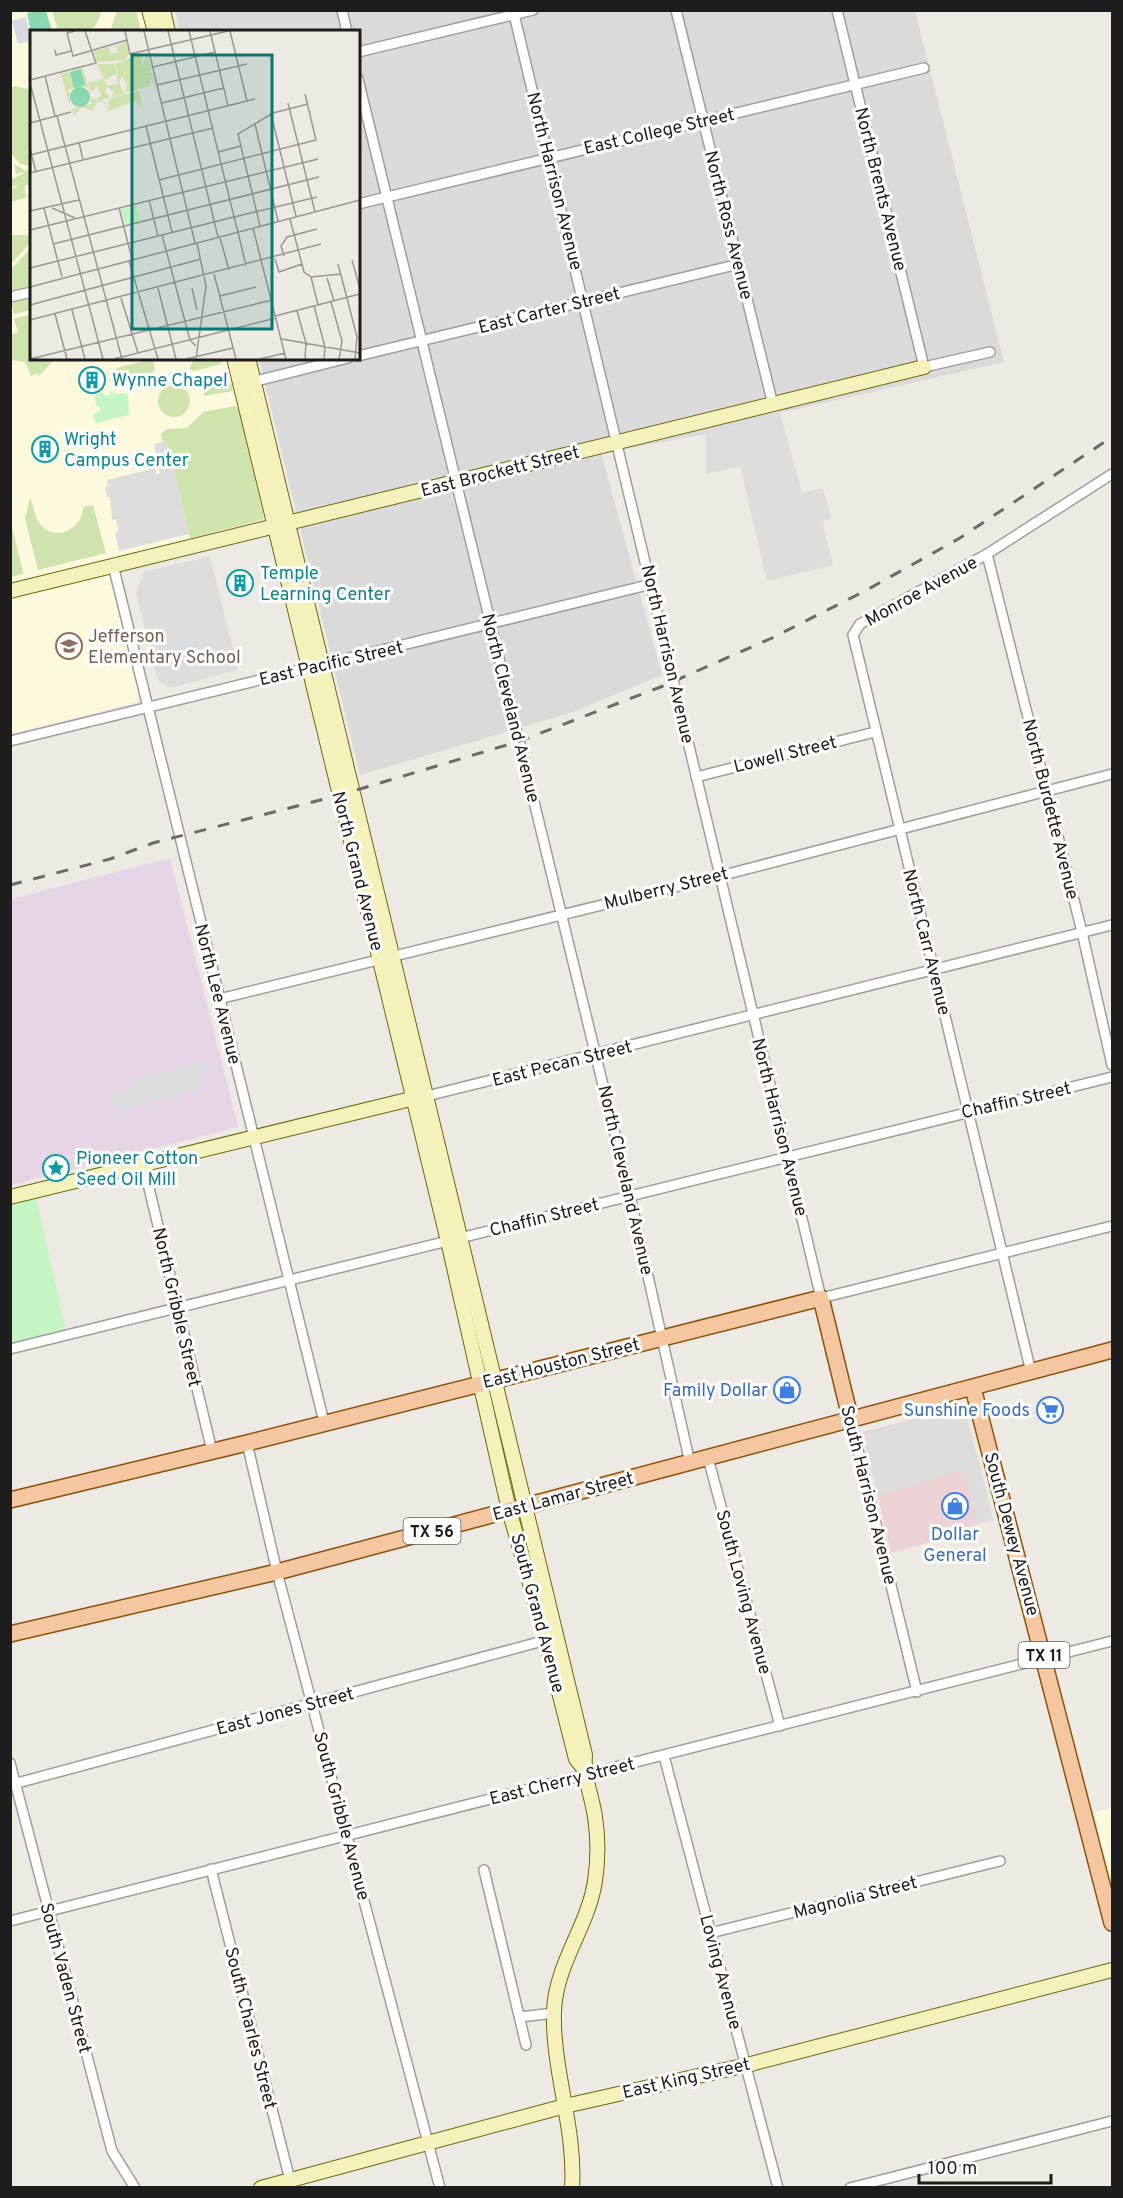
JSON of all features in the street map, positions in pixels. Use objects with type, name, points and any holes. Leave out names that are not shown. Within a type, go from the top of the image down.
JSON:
[{"type":"main road","name":"East Houston Street","points":[[10,1500],[247,1443],[821,1298]]},
{"type":"main road","name":"South Harrison Avenue","points":[[821,1298],[851,1421]]},
{"type":"main road","name":"East Lamar Street","points":[[10,1634],[277,1572],[1113,1350]]},
{"type":"main road","points":[[843,1386],[859,1406],[870,1410],[891,1410]]},
{"type":"main road","name":"South Dewey Avenue","points":[[972,1388],[1113,1923]]},
{"type":"street","points":[[149,10],[154,30]]},
{"type":"street","points":[[163,10],[168,30]]},
{"type":"street","points":[[342,10],[347,30]]},
{"type":"street","points":[[360,52],[533,10]]},
{"type":"street","name":"North Ross Avenue","points":[[676,10],[773,405]]},
{"type":"street","name":"North Brents Avenue","points":[[837,10],[924,367]]},
{"type":"street","name":"North Harrison Avenue","points":[[514,13],[585,302],[821,1298]]},
{"type":"street","name":"East College Street","points":[[360,204],[924,68]]},
{"type":"street","name":"North Cleveland Avenue","points":[[360,87],[630,1196],[690,1463]]},
{"type":"street","name":"East Carter Street","points":[[360,356],[739,264]]},
{"type":"street","points":[[10,297],[30,292]]},
{"type":"street","name":"East Brockett Street","points":[[10,591],[990,352]]},
{"type":"street","name":"North Grand Avenue","points":[[235,360],[247,383],[488,1382]]},
{"type":"street","name":"North Grand Avenue","points":[[247,383],[248,360]]},
{"type":"street","points":[[247,383],[340,360]]},
{"type":"street","name":"Monroe Avenue","points":[[855,630],[860,624],[987,554],[1113,474]]},
{"type":"street","name":"North Burdette Avenue","points":[[987,554],[1113,1065]]},
{"type":"street","name":"North Lee Avenue","points":[[113,565],[324,1422]]},
{"type":"street","name":"East Pacific Street","points":[[10,741],[652,584]]},
{"type":"street","name":"North Carr Avenue","points":[[855,630],[853,641],[1031,1372]]},
{"type":"street","name":"Lowell Street","points":[[696,777],[875,732]]},
{"type":"street","name":"Mulberry Street","points":[[219,999],[720,876],[1113,774]]},
{"type":"street","name":"East Pecan Street","points":[[10,1197],[596,1055],[1113,925]]},
{"type":"street","name":"Chaffin Street","points":[[10,1349],[788,1159],[969,1110],[1113,1077]]},
{"type":"street","name":"North Gribble Street","points":[[143,1163],[212,1451]]},
{"type":"street","name":"East Houston Street","points":[[821,1298],[1113,1226]]},
{"type":"street","name":"South Grand Avenue","points":[[488,1382],[534,1535],[553,1638]]},
{"type":"street","name":"South Grand Avenue","points":[[488,1382],[509,1510],[553,1638],[585,1755],[585,1772],[595,1818],[597,1851],[595,1881],[589,1906],[564,1962],[554,2013],[571,2143],[572,2187]]},
{"type":"street","name":"South Harrison Avenue","points":[[851,1421],[917,1692]]},
{"type":"street","name":"South Gribble Avenue","points":[[247,1443],[311,1704],[348,1835],[440,2187]]},
{"type":"street","name":"South Loving Avenue","points":[[708,1458],[780,1726]]},
{"type":"street","points":[[518,1539],[534,1535]]},
{"type":"street","name":"East Jones Street","points":[[13,1784],[553,1638]]},
{"type":"street","name":"East Cherry Street","points":[[10,1921],[585,1772],[664,1756],[1113,1641]]},
{"type":"street","name":"Loving Avenue","points":[[664,1756],[778,2187]]},
{"type":"street","name":"South Vaden Street","points":[[10,1763],[13,1784],[112,2151],[135,2187]]},
{"type":"street","name":"Magnolia Street","points":[[710,1933],[1000,1861]]},
{"type":"street","name":"South Charles Street","points":[[211,1869],[291,2184]]},
{"type":"street","points":[[484,1870],[526,2044]]},
{"type":"street","name":"East King Street","points":[[261,2187],[291,2184],[428,2143],[565,2106],[747,2064],[1113,1970]]},
{"type":"street","points":[[520,2017],[554,2013]]},
{"type":"street","points":[[850,2187],[1113,2121]]},
{"type":"shaded area","points":[[11,11],[143,11],[148,30],[30,30],[30,360],[227,360],[266,519],[11,584]]},
{"type":"shaded area","points":[[175,11],[915,11],[1004,362],[780,413],[706,434],[601,453],[662,675],[570,713],[360,775],[259,360],[360,360],[360,30],[180,30]]},
{"type":"shaded area","points":[[26,17],[30,41],[18,44],[12,21]]},
{"type":"shaded area","points":[[780,413],[802,493],[823,488],[831,519],[822,521],[833,565],[767,581],[740,466],[706,474],[706,434]]},
{"type":"shaded area","points":[[167,441],[189,534],[119,551],[115,534],[118,530],[116,520],[112,519],[110,497],[107,497],[105,488],[108,485],[107,480],[155,468],[156,474],[160,474],[154,444]]},
{"type":"shaded area","points":[[210,556],[238,670],[169,688],[158,680],[136,593],[144,572]]},
{"type":"shaded area","name":"Jefferson Elementary School","points":[[109,572],[140,695],[137,702],[11,734],[11,597]]},
{"type":"shaded area","points":[[170,858],[238,1127],[11,1185],[11,899]]},
{"type":"shaded area","points":[[203,1061],[206,1076],[201,1086],[194,1092],[120,1111],[114,1106],[111,1093],[132,1088],[132,1079]]},
{"type":"shaded area","points":[[964,1406],[993,1520],[943,1534],[943,1539],[891,1553],[863,1432]]},
{"type":"shaded area","points":[[954,1410],[966,1414],[974,1446],[972,1449],[976,1452],[990,1505],[987,1509],[991,1511],[993,1519],[977,1523],[963,1470],[877,1496],[873,1477],[875,1475],[868,1457],[871,1454],[867,1452],[864,1442],[867,1441],[865,1433],[937,1414],[941,1418],[943,1412]]},
{"type":"shaded area","points":[[1112,1808],[1112,1896],[1091,1813]]},
{"type":"green space","points":[[52,10],[102,11],[99,20],[91,29],[58,30]]},
{"type":"green space","points":[[46,11],[52,30],[30,30],[27,13]]},
{"type":"green space","points":[[117,11],[136,11],[141,30],[110,30]]},
{"type":"green space","points":[[15,86],[30,90],[30,166],[20,164],[11,153],[11,88]]},
{"type":"green space","points":[[14,164],[26,171],[30,168],[30,184],[24,186],[27,197],[11,202],[11,190],[18,185],[11,187],[10,171],[13,179],[25,172],[16,174]]},
{"type":"green space","points":[[10,235],[30,235],[30,243],[11,264]]},
{"type":"green space","points":[[30,249],[30,286],[11,292],[10,270]]},
{"type":"green space","points":[[30,297],[30,310],[14,314],[11,303]]},
{"type":"green space","points":[[30,314],[30,360],[54,360],[39,376],[38,373],[31,376],[25,362],[11,360],[11,335],[18,332],[14,319]]},
{"type":"green space","points":[[153,360],[155,370],[147,377],[141,388],[120,383],[116,368]]},
{"type":"green space","points":[[194,360],[221,360],[222,364],[194,371],[189,369]]},
{"type":"green space","points":[[231,383],[233,391],[204,396],[204,389]]},
{"type":"green space","points":[[174,385],[186,389],[190,401],[186,413],[174,417],[162,413],[158,401],[162,389]]},
{"type":"green space","points":[[113,391],[114,394],[128,395],[129,415],[96,423],[93,415],[101,410],[99,406],[96,406],[95,396],[101,392],[106,396],[110,395]]},
{"type":"green space","points":[[235,406],[239,410],[264,517],[262,520],[190,538],[167,442],[162,441],[161,434],[167,429],[187,428],[203,412]]},
{"type":"green space","points":[[30,498],[40,524],[46,530],[60,533],[67,531],[78,522],[83,507],[93,505],[106,553],[38,570],[25,518]]},
{"type":"green space","points":[[11,524],[23,574],[11,577]]},
{"type":"green space","points":[[36,1198],[66,1330],[11,1344],[11,1205]]},
{"type":"railway","points":[[10,885],[110,859],[153,843],[340,795],[520,741],[663,686],[772,638],[863,592],[960,538],[1112,437]]},
{"type":"place","name":"Wynne Chapel","points":[[92,380]]},
{"type":"place","name":"Wright Campus Center","points":[[45,449]]},
{"type":"place","name":"Temple Learning Center","points":[[240,583]]},
{"type":"place","name":"Jefferson Elementary School","points":[[69,646]]},
{"type":"place","name":"Pioneer Cotton Seed Oil Mill","points":[[56,1168]]},
{"type":"place","name":"Family Dollar","points":[[787,1390]]},
{"type":"place","name":"Sunshine Foods","points":[[1050,1410]]},
{"type":"place","name":"Dollar General","points":[[955,1506]]}]
